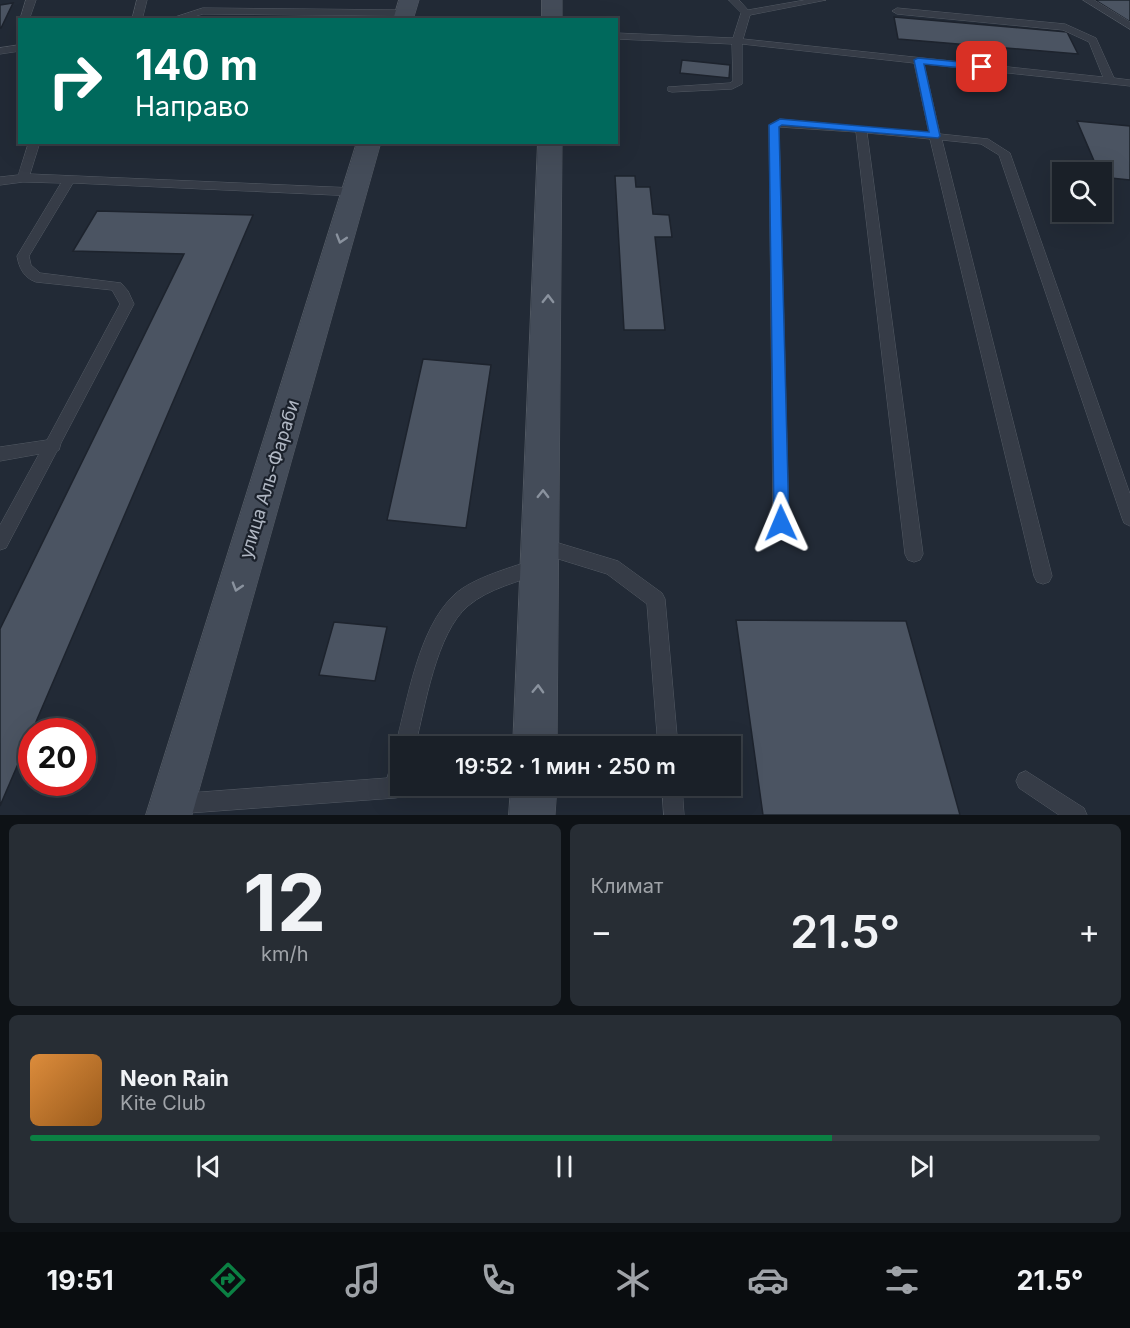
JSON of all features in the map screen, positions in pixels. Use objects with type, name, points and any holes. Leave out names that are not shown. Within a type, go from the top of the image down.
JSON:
[{"type":"main road","points":[[552,0],[552,18]]},
{"type":"main road","name":"улица Аль-Фараби","points":[[170,810],[368,144]]},
{"type":"main road","points":[[536,736],[550,144]]},
{"type":"main road","points":[[532,815],[533,796]]},
{"type":"lane","points":[[25,18],[31,0]]},
{"type":"lane","points":[[138,18],[142,0]]},
{"type":"lane","points":[[734,0],[746,13]]},
{"type":"lane","points":[[746,13],[821,0]]},
{"type":"lane","points":[[1088,0],[1130,26]]},
{"type":"lane","points":[[177,18],[203,11],[406,11]]},
{"type":"lane","points":[[897,11],[1065,27],[1093,40],[1110,81]]},
{"type":"lane","points":[[672,88],[732,86],[738,82],[737,41],[746,13]]},
{"type":"lane","points":[[618,36],[737,41],[1130,83]]},
{"type":"lane","points":[[0,51],[18,48]]},
{"type":"lane","points":[[918,60],[934,136],[1043,576]]},
{"type":"lane","points":[[781,523],[774,125],[780,122],[984,141],[1004,153],[1130,518]]},
{"type":"lane","points":[[861,129],[914,554]]},
{"type":"lane","points":[[23,178],[34,144]]},
{"type":"lane","points":[[0,182],[23,178],[69,179],[355,192]]},
{"type":"lane","points":[[0,542],[54,445],[127,304],[123,294],[116,286],[36,277],[25,267],[23,256],[69,179]]},
{"type":"lane","points":[[0,454],[54,445]]},
{"type":"lane","points":[[408,736],[435,635],[461,600],[541,555],[612,567],[656,599],[667,736]]},
{"type":"lane","points":[[1026,781],[1077,815]]},
{"type":"lane","points":[[170,810],[390,788]]},
{"type":"lane","points":[[673,796],[674,815]]},
{"type":"building","points":[[1095,0],[1130,0],[1130,22]]},
{"type":"building","points":[[13,3],[1,28],[0,28],[0,5]]},
{"type":"building","points":[[894,17],[1067,32],[1078,54],[898,39]]},
{"type":"building","points":[[682,60],[730,65],[729,78],[680,73]]},
{"type":"building","points":[[1077,121],[1130,126],[1130,180],[1112,178],[1112,162],[1095,162]]},
{"type":"building","points":[[615,176],[635,176],[636,187],[650,187],[653,214],[669,215],[672,237],[655,237],[665,330],[624,330]]},
{"type":"building","points":[[97,211],[253,215],[38,718],[18,718],[18,764],[0,806],[0,629],[184,254],[73,251]]},
{"type":"building","points":[[423,359],[491,365],[466,528],[387,520]]},
{"type":"building","points":[[736,620],[906,621],[960,815],[763,815]]},
{"type":"building","points":[[334,622],[387,627],[375,681],[319,675]]},
{"type":"route","points":[[781,523],[774,125],[780,122],[934,136],[918,60],[982,67]]}]
